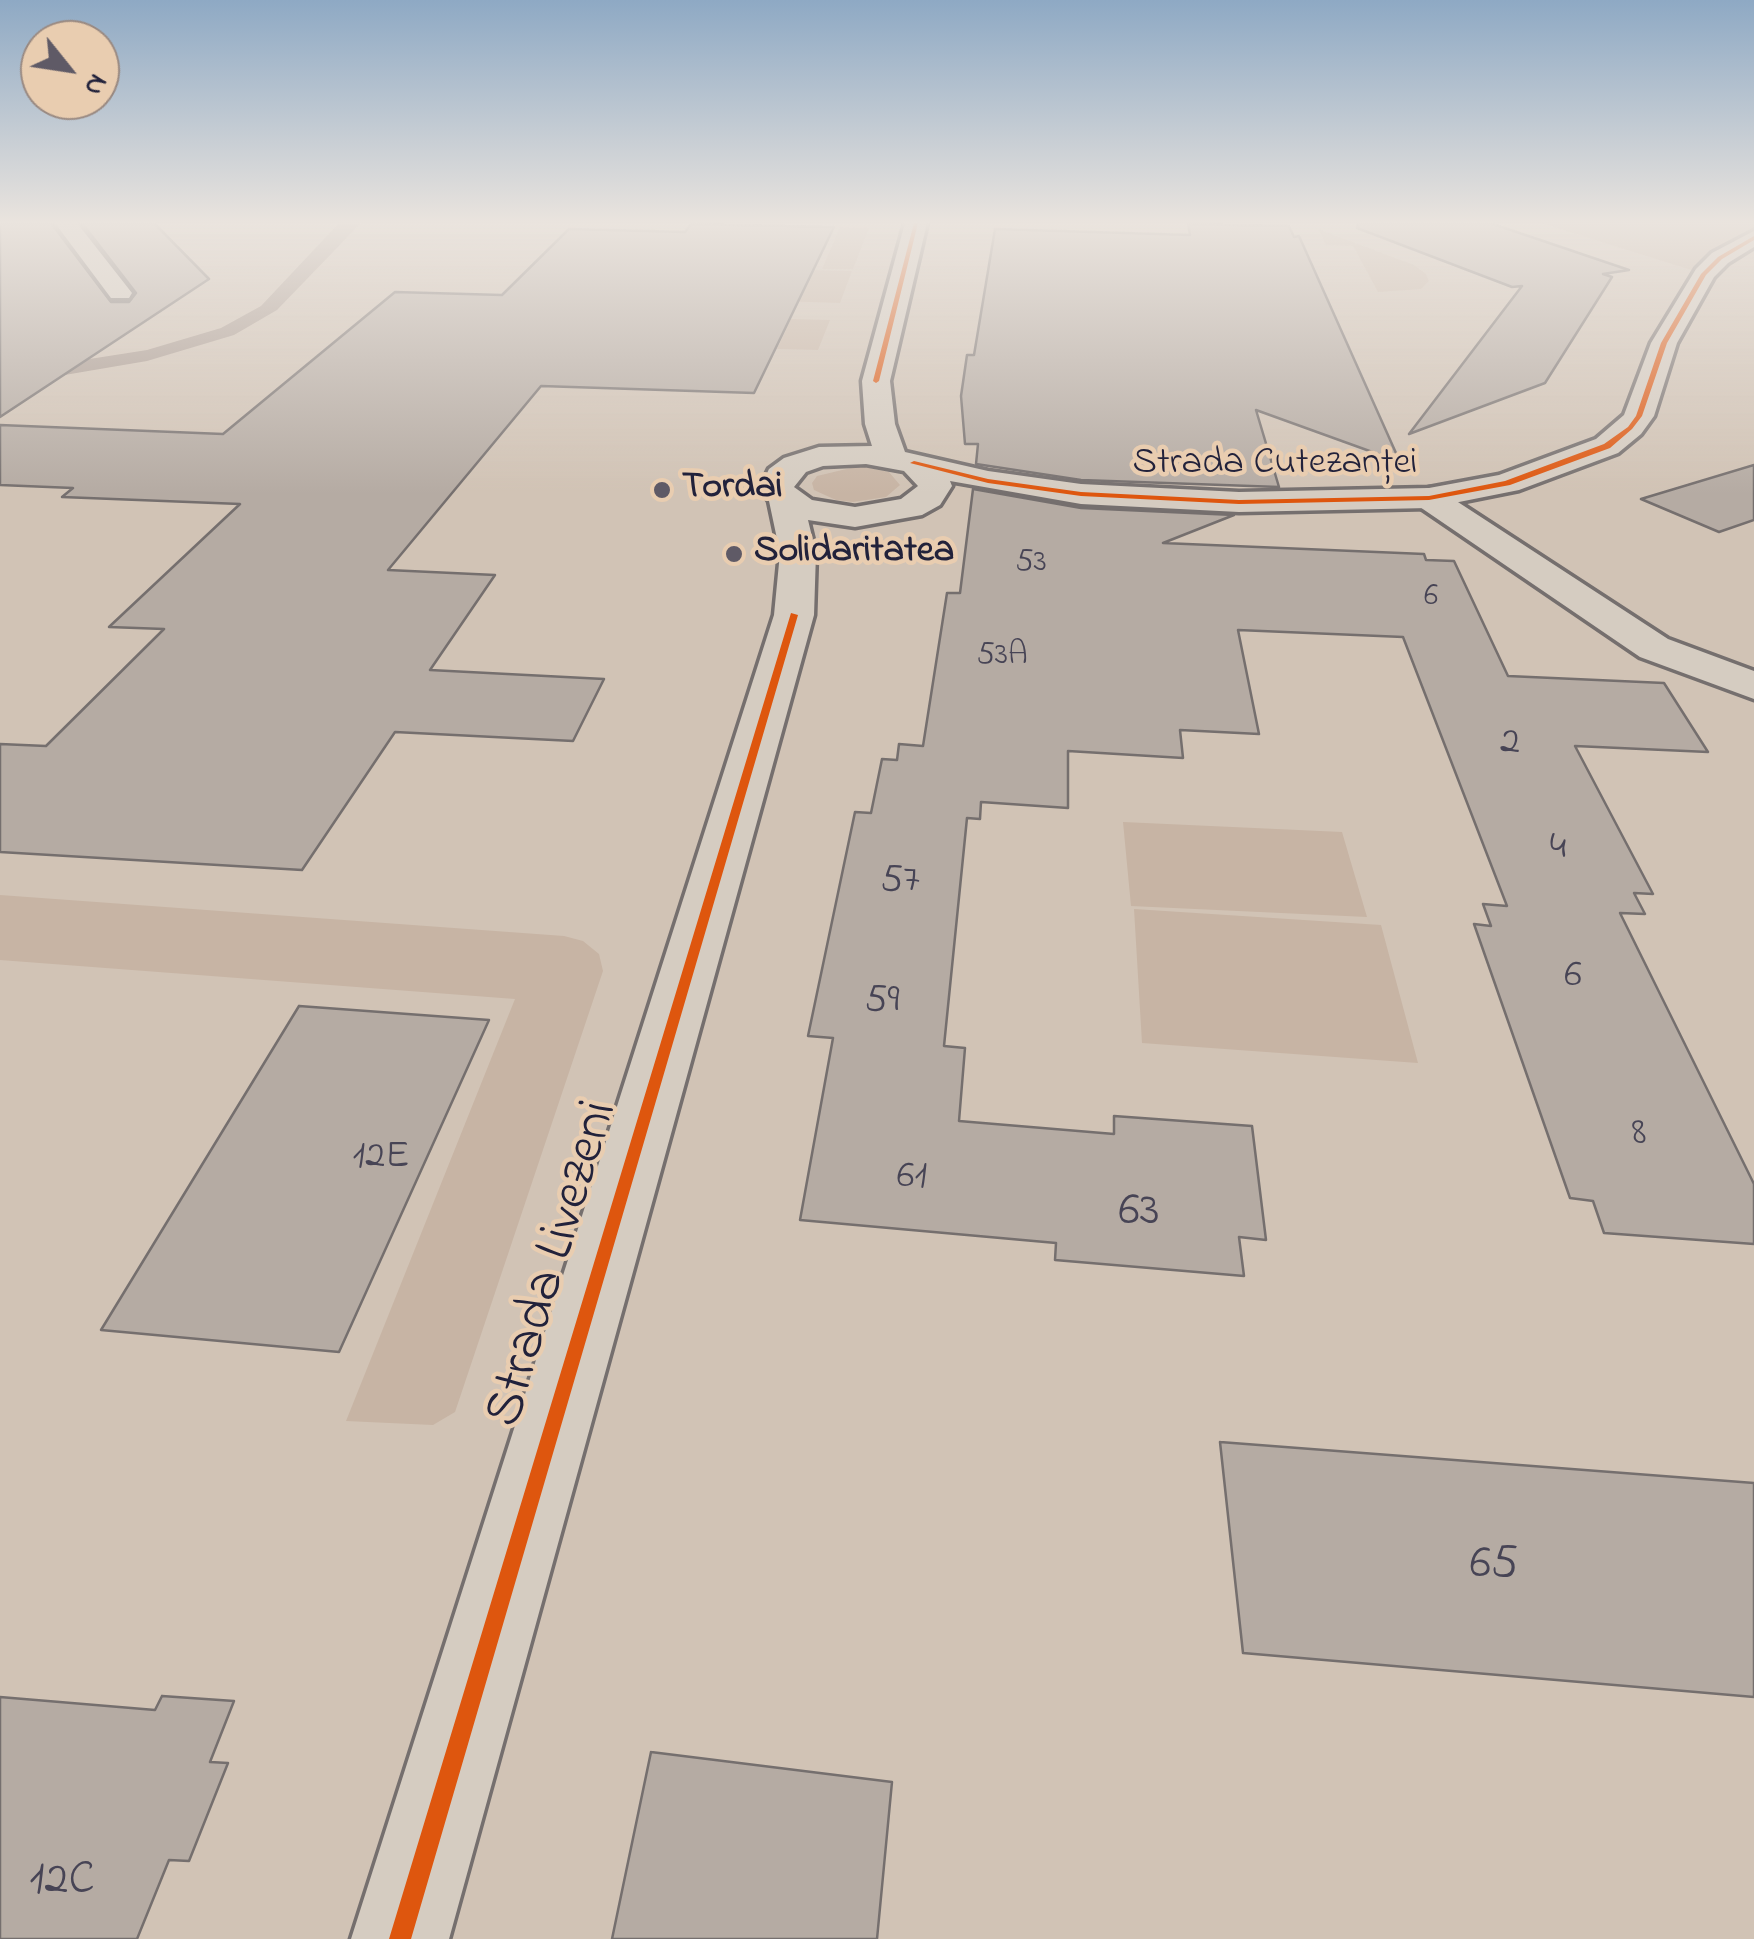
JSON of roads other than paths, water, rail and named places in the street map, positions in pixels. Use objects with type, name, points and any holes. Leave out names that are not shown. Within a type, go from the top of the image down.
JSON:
[{"type":"main road","points":[[820,580],[896,512],[928,498],[936,486],[930,474],[902,460],[880,424],[876,382],[893,313]]},
{"type":"main road","name":"Strada Cutezanței","points":[[1081,494],[827,515],[791,483],[842,454],[902,460],[988,481],[1081,494],[1258,502],[1429,498],[1507,483],[1562,464],[1617,438],[1639,416],[1664,343],[1681,313]]},
{"type":"main road","points":[[791,483],[876,382]]},
{"type":"main road","name":"Strada Livezeni","points":[[400,1939],[820,580],[798,552],[791,483]]},
{"type":"main road","points":[[1429,498],[1654,648],[1754,686]]},
{"type":"place","name":"Tordai","points":[[662,490]]},
{"type":"place","name":"Solidaritatea","points":[[734,554]]}]
